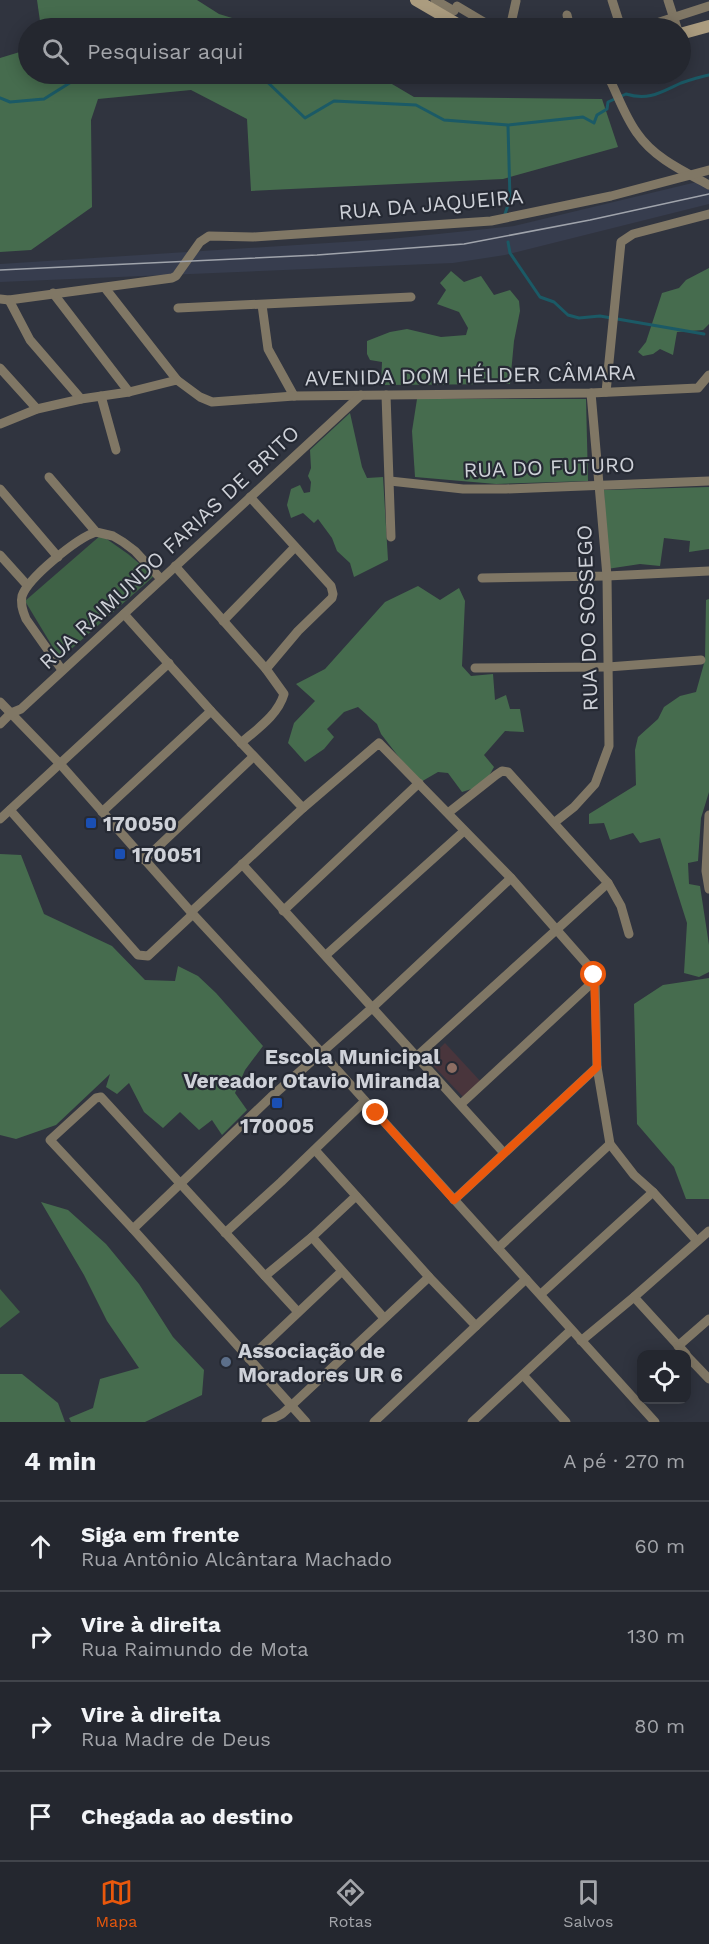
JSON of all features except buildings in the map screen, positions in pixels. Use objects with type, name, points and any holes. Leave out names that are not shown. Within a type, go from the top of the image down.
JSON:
[{"type":"main road","points":[[416,0],[455,9]]},
{"type":"main road","points":[[691,31],[709,26]]},
{"type":"street","points":[[435,0],[473,18]]},
{"type":"street","points":[[612,0],[618,18]]},
{"type":"street","points":[[668,0],[673,18],[709,6]]},
{"type":"street","points":[[512,18],[516,1]]},
{"type":"street","points":[[613,84],[636,133],[650,148],[659,157],[709,185]]},
{"type":"street","name":"RUA DA JAQUEIRA","points":[[105,288],[177,276],[200,242],[209,236],[253,237],[491,221],[611,196],[709,170]]},
{"type":"street","points":[[606,392],[621,242],[633,234],[709,214]]},
{"type":"street","points":[[81,399],[30,340],[5,299],[105,288]]},
{"type":"street","name":"AVENIDA DOM HÉLDER CÂMARA","points":[[105,288],[177,380],[212,402],[294,396],[591,393],[709,388]]},
{"type":"street","points":[[53,293],[129,392]]},
{"type":"street","points":[[178,308],[411,297]]},
{"type":"street","points":[[262,305],[268,349],[294,396]]},
{"type":"street","points":[[0,368],[37,410]]},
{"type":"street","points":[[698,388],[709,375]]},
{"type":"street","points":[[0,424],[37,410],[81,399],[129,392],[177,380]]},
{"type":"street","name":"RUA DO SOSSEGO","points":[[555,822],[595,784],[609,746],[607,576],[591,393]]},
{"type":"street","name":"RUA RAIMUNDO FARIAS DE BRITO","points":[[0,724],[11,713],[21,709],[361,395]]},
{"type":"street","points":[[386,395],[391,537]]},
{"type":"street","points":[[101,396],[116,450]]},
{"type":"street","points":[[49,477],[96,532],[113,536],[123,542],[135,551],[161,579]]},
{"type":"street","name":"RUA DO FUTURO","points":[[390,482],[463,489],[506,489],[709,481]]},
{"type":"street","points":[[0,489],[58,557]]},
{"type":"street","points":[[250,498],[330,586],[333,594],[332,598],[298,631],[266,669]]},
{"type":"street","points":[[62,670],[26,619],[22,598],[27,585],[58,557],[82,538],[96,532]]},
{"type":"street","points":[[223,621],[295,547]]},
{"type":"street","points":[[0,555],[27,585]]},
{"type":"street","points":[[174,566],[282,689],[284,696],[270,717],[241,743]]},
{"type":"street","points":[[482,578],[607,576],[709,571]]},
{"type":"street","points":[[124,614],[253,757],[303,808]]},
{"type":"street","points":[[475,668],[608,667],[701,660]]},
{"type":"street","points":[[0,819],[169,663]]},
{"type":"street","points":[[0,702],[61,765],[144,860],[655,1422]]},
{"type":"street","points":[[102,812],[211,711]]},
{"type":"street","points":[[10,810],[138,955],[148,956],[242,864],[379,743],[511,878],[589,965],[595,980],[597,1067],[610,1144],[634,1175],[653,1192],[697,1241]]},
{"type":"street","points":[[144,860],[253,757]]},
{"type":"street","points":[[448,813],[496,775],[505,771],[511,774],[608,883],[621,906],[629,934]]},
{"type":"street","points":[[283,911],[419,783]]},
{"type":"street","points":[[709,815],[706,871],[709,889]]},
{"type":"street","points":[[326,955],[464,831]]},
{"type":"street","points":[[242,864],[504,1153]]},
{"type":"street","points":[[133,1229],[179,1183],[511,878]]},
{"type":"street","points":[[416,1057],[608,883]]},
{"type":"street","points":[[461,1104],[595,980]]},
{"type":"street","points":[[454,1200],[597,1067]]},
{"type":"street","points":[[297,1312],[104,1100],[98,1097],[50,1140],[306,1422]]},
{"type":"street","points":[[225,1233],[365,1101]]},
{"type":"street","points":[[498,1248],[610,1144]]},
{"type":"street","points":[[315,1150],[476,1326]]},
{"type":"street","points":[[541,1294],[653,1192]]},
{"type":"street","points":[[265,1276],[356,1196]]},
{"type":"street","points":[[581,1341],[709,1231]]},
{"type":"street","points":[[312,1237],[384,1318]]},
{"type":"street","points":[[249,1359],[341,1272]]},
{"type":"street","points":[[266,1422],[292,1406],[429,1277]]},
{"type":"street","points":[[374,1422],[526,1279]]},
{"type":"street","points":[[634,1297],[682,1350]]},
{"type":"street","points":[[678,1346],[709,1319]]},
{"type":"street","points":[[476,1421],[571,1330]]},
{"type":"street","points":[[691,1360],[709,1379]]},
{"type":"street","points":[[523,1375],[566,1422]]},
{"type":"street","points":[[383,1414],[391,1422]]},
{"type":"shaded area","points":[[709,179],[709,204],[505,255],[453,263],[0,282],[0,264],[390,239],[514,226]]},
{"type":"shaded area","name":"Escola Municipal Vereador Otavio Miranda","points":[[445,1043],[482,1083],[465,1099],[428,1060]]},
{"type":"green space","points":[[37,0],[197,0],[219,14],[232,18],[40,18]]},
{"type":"green space","points":[[18,53],[18,84],[392,84],[414,97],[602,99],[618,147],[503,179],[251,191],[247,119],[191,90],[98,99],[91,120],[92,207],[31,250],[0,252],[0,58]]},
{"type":"green space","points":[[709,268],[709,324],[703,330],[677,332],[673,355],[660,349],[653,354],[643,356],[638,352],[646,342],[662,293],[679,288],[686,280]]},
{"type":"green space","points":[[451,271],[464,282],[481,276],[494,295],[510,290],[519,301],[520,311],[514,341],[510,384],[381,385],[382,362],[370,360],[367,354],[367,341],[390,332],[407,329],[441,337],[466,335],[468,328],[459,312],[437,304],[446,290],[440,283]]},
{"type":"green space","points":[[417,399],[586,399],[588,481],[496,484],[415,477],[412,431]]},
{"type":"green space","points":[[350,413],[362,467],[367,478],[383,477],[388,560],[354,577],[350,563],[337,551],[332,538],[318,519],[314,523],[303,513],[291,518],[287,505],[291,489],[300,485],[304,493],[310,492],[311,482],[308,476],[311,468],[310,450]]},
{"type":"green space","points":[[709,487],[709,549],[689,552],[690,541],[664,538],[660,566],[640,564],[607,569],[604,490]]},
{"type":"green space","points":[[101,535],[154,576],[60,659],[25,601]]},
{"type":"green space","points":[[418,586],[440,600],[459,588],[465,601],[462,666],[471,676],[493,674],[495,700],[506,695],[510,709],[520,709],[524,732],[505,731],[484,755],[494,767],[484,785],[462,792],[448,773],[438,772],[419,783],[381,734],[377,724],[358,707],[344,712],[327,729],[334,737],[324,749],[305,762],[288,743],[294,723],[315,701],[296,684],[325,669],[385,602]]},
{"type":"green space","points":[[709,599],[709,792],[701,818],[698,861],[688,863],[689,884],[700,886],[709,945],[709,972],[699,977],[684,973],[687,923],[660,838],[640,843],[633,833],[610,840],[604,823],[589,824],[589,814],[636,785],[635,750],[638,737],[658,719],[664,707],[680,696],[696,692],[705,660],[706,600]]},
{"type":"green space","points":[[0,854],[21,855],[44,914],[112,946],[145,980],[175,981],[178,966],[198,976],[263,1046],[245,1070],[235,1093],[247,1110],[222,1135],[212,1120],[199,1130],[180,1112],[163,1128],[144,1112],[129,1083],[117,1094],[106,1087],[110,1074],[56,1125],[16,1139],[0,1135]]},
{"type":"green space","points":[[709,978],[709,1199],[686,1199],[674,1167],[637,1124],[634,1004],[663,985]]},
{"type":"green space","points":[[41,1202],[68,1210],[106,1244],[139,1284],[173,1337],[204,1370],[202,1395],[145,1422],[71,1422],[69,1418],[93,1408],[100,1379],[139,1368],[107,1321],[84,1275]]},
{"type":"green space","points":[[0,1289],[20,1312],[0,1328]]},
{"type":"green space","points":[[0,1374],[22,1374],[58,1403],[65,1422],[0,1422]]},
{"type":"waterway","points":[[691,80],[709,75]]},
{"type":"waterway","points":[[0,98],[10,102],[44,99],[68,84]]},
{"type":"waterway","points":[[269,84],[305,118],[334,101],[416,105],[444,120],[508,125],[583,117],[594,123],[597,115],[607,109],[608,102],[626,94],[648,96],[679,84]]},
{"type":"waterway","points":[[505,214],[510,199],[508,126]]},
{"type":"waterway","points":[[508,242],[510,253],[540,297],[554,302],[568,315],[579,318],[600,316],[704,334]]},
{"type":"tram line","points":[[0,270],[317,255],[464,244],[709,194]]},
{"type":"place","name":"170050","points":[[91,823]]},
{"type":"place","name":"170051","points":[[120,854]]},
{"type":"place","name":"Escola Municipal Vereador Otavio Miranda","points":[[452,1068]]},
{"type":"place","name":"170005","points":[[277,1103]]},
{"type":"place","name":"Associação de Moradores UR 6","points":[[226,1362]]},
{"type":"route","points":[[376,1113],[454,1200],[597,1067],[594,975]]}]
